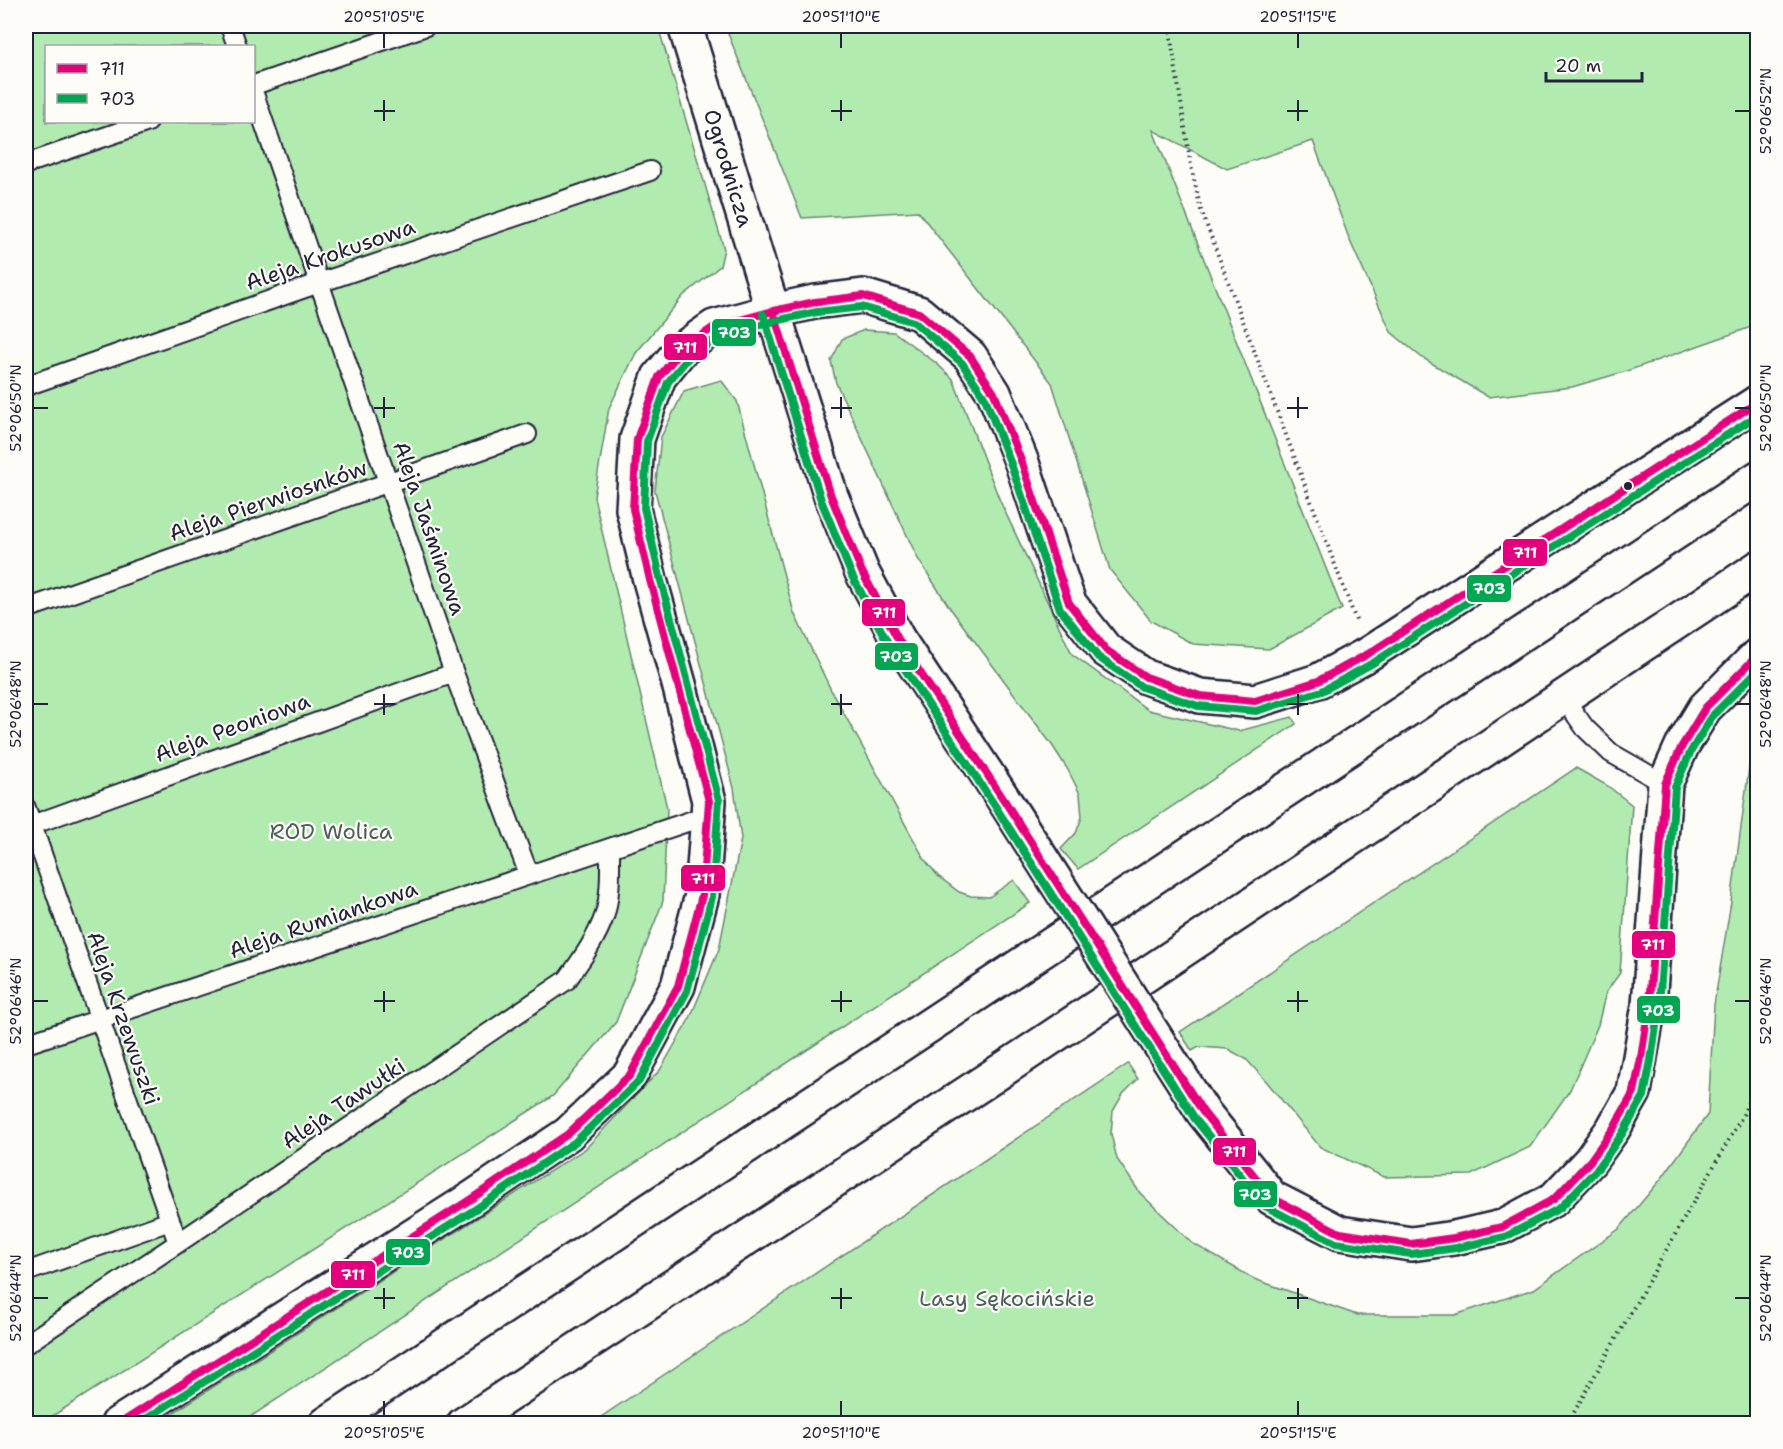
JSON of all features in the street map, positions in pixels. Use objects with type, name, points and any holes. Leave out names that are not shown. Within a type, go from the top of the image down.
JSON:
[{"type":"main road","name":"Ogrodnicza","points":[[685,26],[831,496],[862,572],[898,639],[1004,800],[1203,1112],[1272,1198],[1340,1233],[1412,1244],[1454,1238],[1502,1227],[1554,1199],[1590,1161],[1613,1129],[1634,1092],[1649,1005],[1665,784],[1682,746],[1705,708],[1758,655]]},
{"type":"main road","points":[[118,1424],[471,1199],[568,1134],[630,1075],[678,986],[702,895],[709,801],[633,508],[638,439],[659,376],[681,350],[714,327],[824,300],[863,296],[919,313],[970,356],[994,393],[1022,463],[1069,603],[1106,650],[1146,677],[1200,696],[1255,701],[1318,681],[1368,654],[1758,402]]},
{"type":"main road","points":[[326,1424],[1758,478]]},
{"type":"main road","points":[[464,1424],[1758,568]]},
{"type":"lane","points":[[230,26],[237,45]]},
{"type":"lane","points":[[255,85],[426,26]]},
{"type":"lane","name":"Aleja Jaśminowa","points":[[255,97],[454,673],[529,875]]},
{"type":"lane","points":[[26,164],[144,123]]},
{"type":"lane","name":"Aleja Krokusowa","points":[[26,386],[319,282],[650,171]]},
{"type":"lane","name":"Aleja Pierwiosnków","points":[[26,609],[527,434]]},
{"type":"lane","name":"Aleja Peoniowa","points":[[27,820],[454,673]]},
{"type":"lane","points":[[1563,697],[1586,728],[1611,753],[1665,784]]},
{"type":"lane","name":"Aleja Rumiankowa","points":[[26,1044],[708,815]]},
{"type":"lane","name":"Aleja Krzewuszki","points":[[27,820],[178,1243]]},
{"type":"lane","name":"Aleja Tawułki","points":[[26,1344],[567,980],[589,949],[605,914],[610,874],[610,848]]},
{"type":"lane","points":[[26,1272],[170,1221]]},
{"type":"path","points":[[1169,26],[1191,166],[1201,210],[1345,589]]},
{"type":"path","points":[[1573,1424],[1573,1414],[1743,1115],[1758,1078]]},
{"type":"green space","name":"ROD Wolica","points":[[26,26],[658,26],[724,249],[720,266],[683,296],[636,353],[609,408],[594,497],[667,808],[663,901],[616,1022],[553,1096],[40,1424],[26,1423]]},
{"type":"green space","points":[[725,26],[1757,26],[1757,325],[1627,371],[1572,387],[1488,397],[1421,357],[1391,332],[1350,241],[1313,141],[1227,169],[1153,130],[1342,609],[1269,649],[1193,644],[1151,621],[1110,570],[1052,383],[918,211],[802,218]]},
{"type":"green space","points":[[864,330],[894,332],[936,363],[953,379],[1000,501],[1072,654],[1148,710],[1239,731],[1292,717],[1296,724],[1078,869],[1061,849],[1076,833],[1082,817],[1080,794],[1052,745],[950,608],[918,559],[836,383],[831,361],[842,339]]},
{"type":"green space","points":[[721,380],[737,401],[794,613],[831,690],[925,860],[938,876],[959,892],[971,896],[989,897],[1014,880],[1030,903],[241,1423],[157,1423],[585,1149],[660,1070],[690,1018],[719,949],[741,839],[734,788],[655,491],[661,437],[684,391]]},
{"type":"green space","name":"Lasy Sękocińskie","points":[[1757,754],[1757,1423],[592,1423],[1128,1064],[1138,1079],[1123,1094],[1113,1111],[1111,1134],[1117,1159],[1140,1193],[1192,1243],[1254,1279],[1357,1315],[1455,1315],[1534,1289],[1619,1229],[1661,1179],[1708,1114],[1714,1005],[1731,902],[1750,760]]},
{"type":"green space","points":[[1576,768],[1608,786],[1632,805],[1620,973],[1606,992],[1598,1025],[1570,1090],[1530,1147],[1471,1175],[1384,1177],[1320,1147],[1246,1059],[1228,1049],[1199,1047],[1192,1051],[1180,1032]]},
{"type":"transit line","name":"711","points":[[119,1424],[471,1199],[568,1134],[630,1075],[678,986],[702,895],[709,801],[633,509],[637,439],[659,377],[681,350],[714,327],[815,302],[863,296],[919,313],[970,356],[994,393],[1022,463],[1069,603],[1106,650],[1146,677],[1200,696],[1255,701],[1318,681],[1368,654],[1758,402]]},
{"type":"transit line","name":"703","points":[[138,1424],[477,1208],[575,1142],[639,1081],[687,991],[712,897],[719,800],[644,508],[647,441],[668,382],[688,358],[719,337],[817,312],[862,307],[914,322],[962,363],[985,398],[1012,467],[1060,609],[1098,657],[1142,687],[1198,706],[1256,711],[1322,691],[1373,663],[1758,415]]},
{"type":"transit line","name":"711","points":[[773,311],[831,496],[862,572],[898,639],[1004,800],[1203,1112],[1272,1198],[1340,1233],[1411,1244],[1454,1238],[1502,1227],[1554,1199],[1590,1161],[1613,1129],[1634,1092],[1641,1058],[1649,1005],[1665,784],[1682,746],[1705,708],[1758,655]]},
{"type":"transit line","name":"703","points":[[763,314],[821,500],[852,576],[889,645],[1195,1119],[1265,1206],[1336,1243],[1411,1254],[1456,1248],[1505,1237],[1560,1208],[1599,1167],[1644,1096],[1659,1006],[1675,787],[1691,751],[1713,715],[1758,670]]}]
